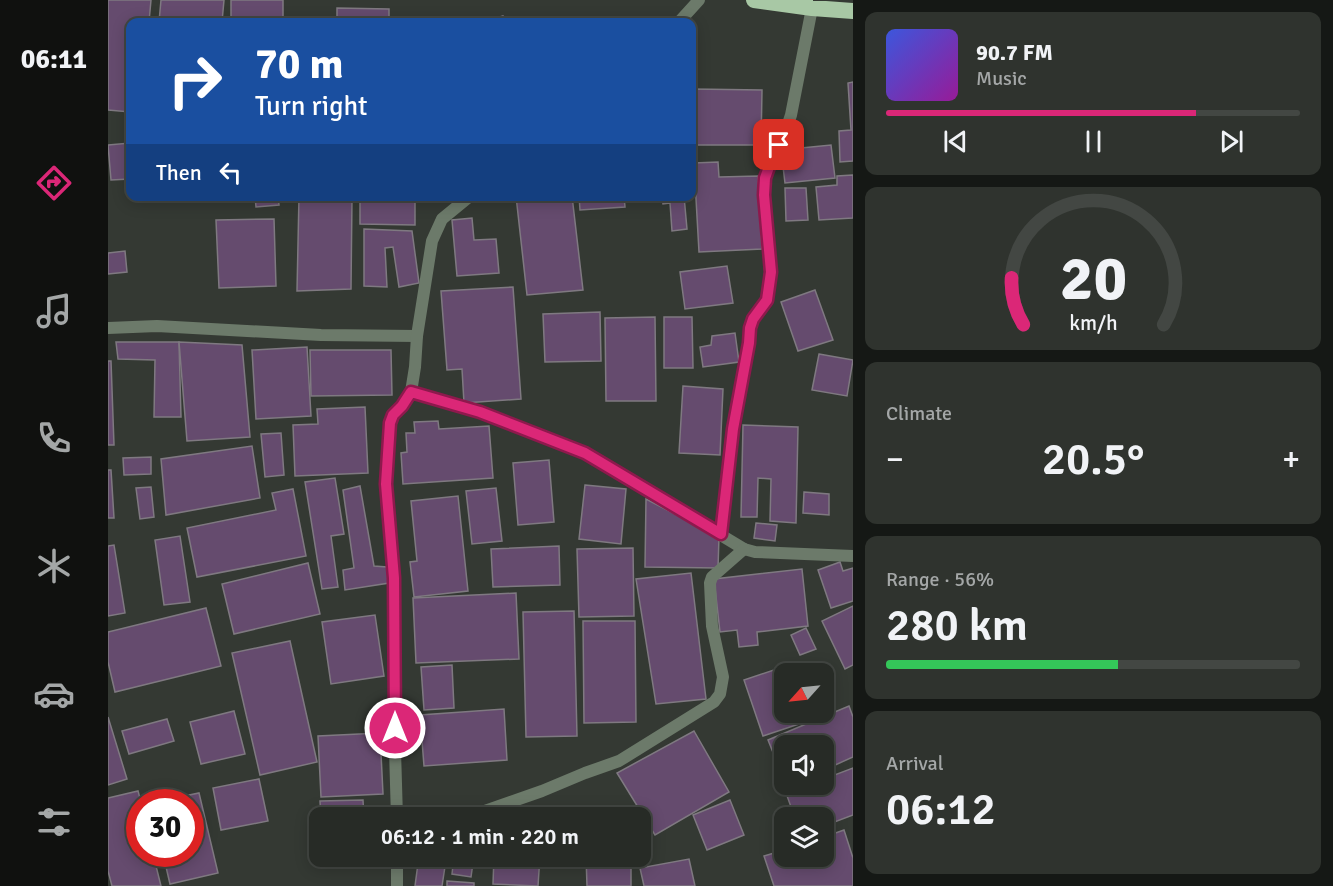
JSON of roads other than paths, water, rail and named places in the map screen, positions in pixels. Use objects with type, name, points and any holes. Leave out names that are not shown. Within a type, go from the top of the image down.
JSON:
[{"type":"highway","points":[[754,0],[853,11]]},
{"type":"street","points":[[683,18],[699,0]]},
{"type":"street","points":[[721,534],[733,429],[750,328],[753,319],[767,300],[771,272],[764,195],[765,178],[788,127],[812,8]]},
{"type":"street","points":[[397,807],[394,578],[386,484],[390,423],[393,415],[411,392],[432,241],[442,219],[464,201]]},
{"type":"street","points":[[108,328],[157,326],[321,335],[417,336]]},
{"type":"street","points":[[411,392],[480,412],[585,453],[744,549],[755,552],[853,556]]},
{"type":"street","points":[[496,807],[619,761],[714,702],[720,694],[723,677],[712,626],[710,583],[712,577],[744,549]]},
{"type":"street","points":[[397,867],[397,886]]}]
